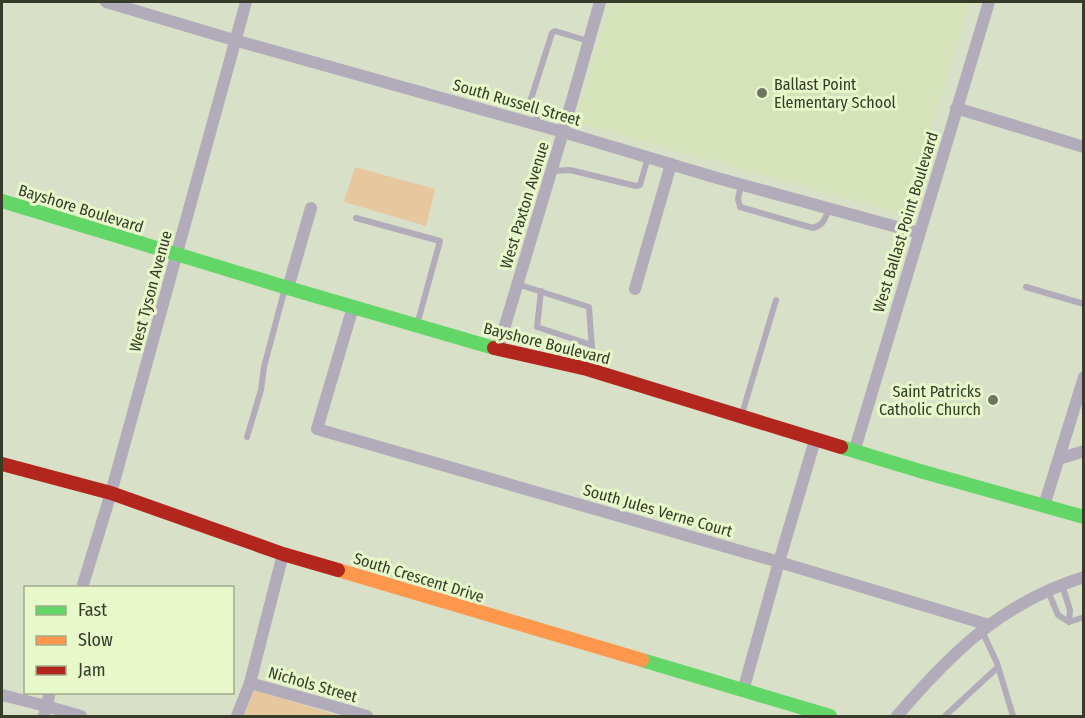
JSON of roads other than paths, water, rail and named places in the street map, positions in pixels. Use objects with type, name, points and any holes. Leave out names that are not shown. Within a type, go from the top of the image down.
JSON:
[{"type":"street","name":"South Russell Street","points":[[106,2],[537,124],[741,185],[919,233]]},
{"type":"street","name":"West Tyson Avenue","points":[[83,586],[111,493],[246,2]]},
{"type":"street","name":"West Paxton Avenue","points":[[498,349],[564,132],[600,2]]},
{"type":"street","name":"West Ballast Point Boulevard","points":[[854,452],[989,2]]},
{"type":"street","points":[[956,108],[1083,147]]},
{"type":"street","points":[[635,289],[671,164]]},
{"type":"street","name":"Bayshore Boulevard","points":[[2,201],[353,307],[498,349],[587,369],[854,452],[1083,517]]},
{"type":"street","points":[[287,287],[311,208]]},
{"type":"street","name":"South Jules Verne Court","points":[[353,307],[317,429],[778,562],[985,628]]},
{"type":"street","points":[[1044,506],[1083,377]]},
{"type":"street","points":[[743,691],[778,562],[815,440]]},
{"type":"street","points":[[1059,459],[1083,451]]},
{"type":"street","name":"South Crescent Drive","points":[[2,464],[111,493],[284,554],[830,717]]},
{"type":"street","points":[[237,717],[250,683],[284,554]]},
{"type":"street","points":[[897,717],[930,677],[985,628],[1009,611],[1048,591],[1083,577]]},
{"type":"street","name":"Nichols Street","points":[[250,683],[367,717]]},
{"type":"street","points":[[45,711],[50,694]]},
{"type":"street","points":[[2,695],[45,711],[81,717]]},
{"type":"lane","points":[[537,124],[537,115],[531,108],[530,102],[552,33],[555,31],[589,42]]},
{"type":"lane","points":[[551,171],[570,170],[636,186],[640,185],[648,158]]},
{"type":"lane","points":[[741,185],[738,200],[740,207],[813,228],[823,223],[829,208]]},
{"type":"lane","points":[[357,218],[440,241],[417,325]]},
{"type":"lane","points":[[517,285],[589,307],[592,345],[587,369]]},
{"type":"lane","points":[[247,437],[287,287]]},
{"type":"lane","points":[[1026,287],[1083,304]]},
{"type":"lane","points":[[541,291],[537,327],[592,345]]},
{"type":"lane","points":[[741,417],[776,300]]},
{"type":"lane","points":[[1062,585],[1070,609],[1069,622]]},
{"type":"lane","points":[[1048,591],[1058,615],[1069,622]]},
{"type":"lane","points":[[1069,622],[1083,617]]},
{"type":"lane","points":[[985,628],[1013,717]]},
{"type":"lane","points":[[947,717],[945,716],[998,667]]},
{"type":"place","name":"Ballast Point Elementary School","points":[[762,93]]},
{"type":"place","name":"Saint Patricks Catholic Church","points":[[993,400]]}]
